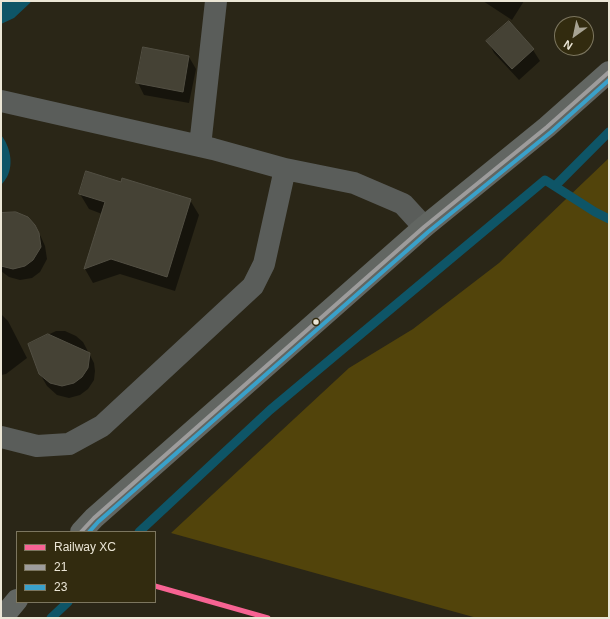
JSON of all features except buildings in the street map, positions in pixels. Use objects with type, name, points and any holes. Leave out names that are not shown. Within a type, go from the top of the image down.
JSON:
[{"type":"main road","points":[[82,531],[94,518],[424,227],[547,127],[609,72]]},
{"type":"main road","points":[[2,618],[16,601]]},
{"type":"lane","points":[[200,146],[216,1]]},
{"type":"lane","points":[[1,101],[200,146],[285,169],[354,183],[403,204],[424,227]]},
{"type":"lane","points":[[1,437],[37,446],[70,444],[102,426],[253,286],[264,264],[285,169]]},
{"type":"shaded area","points":[[609,158],[609,618],[477,618],[171,533],[349,368],[413,329],[499,263]]},
{"type":"water","points":[[1,1],[31,1],[14,18],[1,24]]},
{"type":"water","points":[[1,135],[7,144],[11,161],[7,177],[1,185]]},
{"type":"waterway","points":[[555,186],[609,132]]},
{"type":"waterway","points":[[140,531],[270,410],[545,180],[595,212],[609,219]]},
{"type":"waterway","points":[[51,618],[67,603]]},
{"type":"rail line","name":"XC","points":[[156,586],[268,618]]},
{"type":"transit line","name":"21","points":[[82,531],[94,518],[424,227],[547,127],[609,72]]},
{"type":"transit line","name":"23","points":[[90,531],[98,522],[428,232],[551,132],[609,80]]}]
